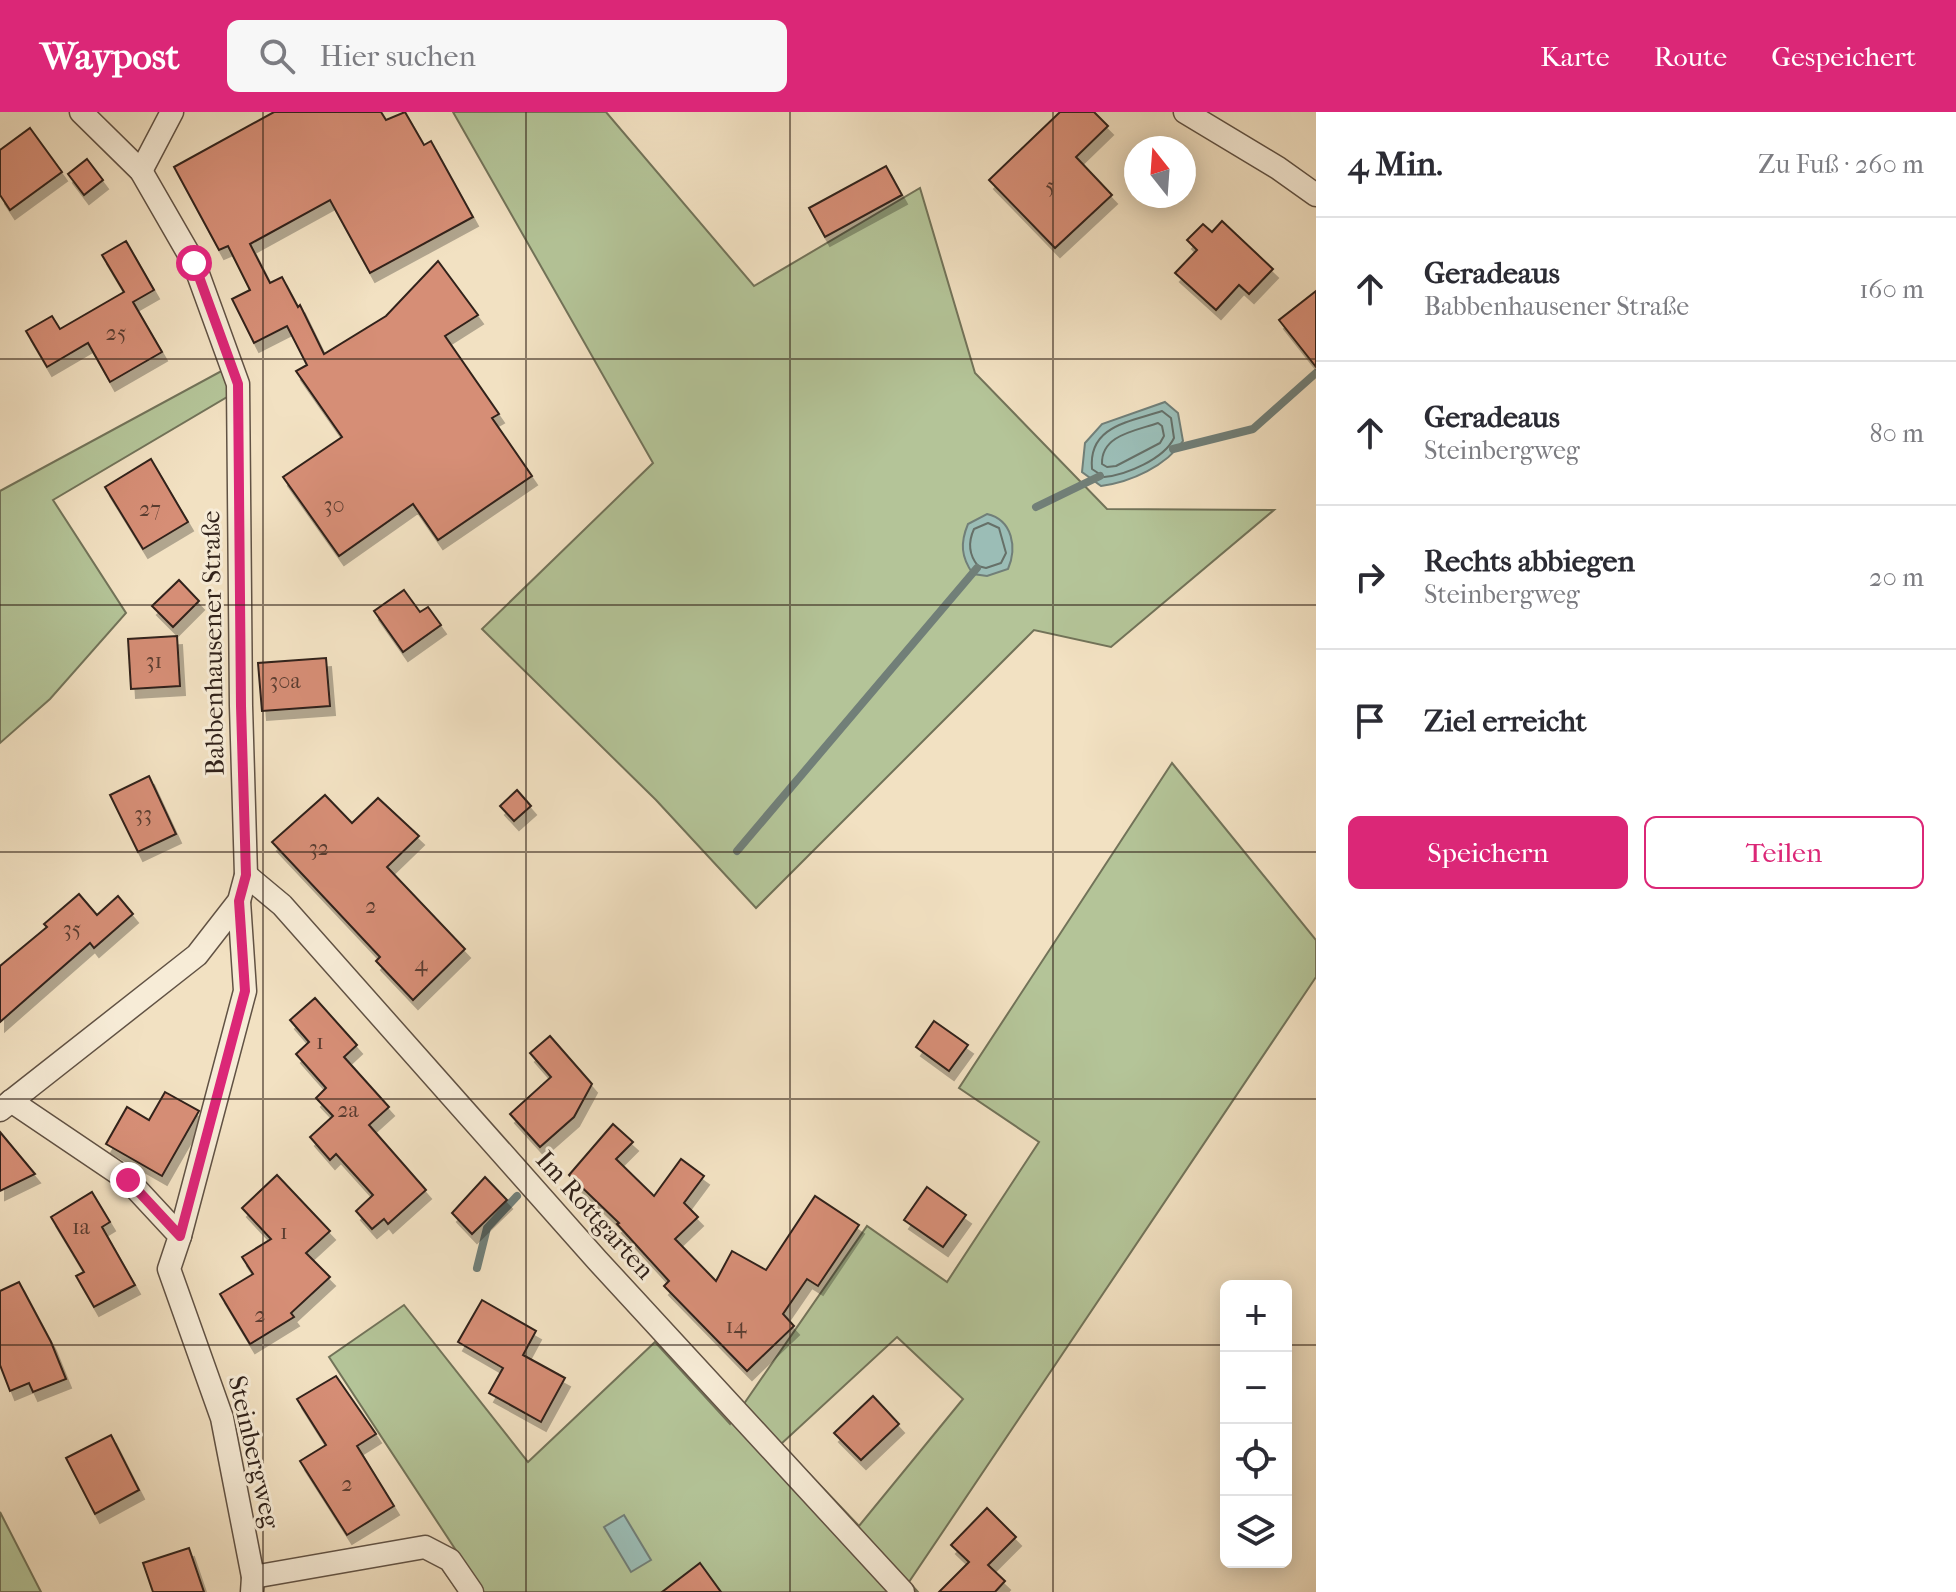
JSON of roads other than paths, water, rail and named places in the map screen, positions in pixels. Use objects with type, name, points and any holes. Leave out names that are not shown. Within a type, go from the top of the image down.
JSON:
[{"type":"street","name":"Babbenhausener Straße","points":[[6,1106],[197,955],[239,901],[246,875],[238,384],[194,263],[141,171],[81,112]]},
{"type":"street","points":[[141,171],[172,112]]},
{"type":"street","points":[[1185,112],[1278,168],[1316,195]]},
{"type":"street","name":"Im Rottgarten","points":[[246,875],[282,905],[597,1260],[903,1592]]},
{"type":"street","name":"Steinbergweg","points":[[239,901],[245,991],[169,1269],[222,1418],[253,1584]]},
{"type":"street","points":[[6,1106],[128,1180],[180,1236]]},
{"type":"street","points":[[253,1584],[425,1547],[450,1560],[472,1592]]},
{"type":"water","points":[[1165,402],[1178,413],[1183,441],[1167,458],[1136,477],[1101,486],[1082,472],[1085,443],[1102,424]]},
{"type":"water","points":[[987,514],[1003,522],[1011,536],[1012,552],[1008,569],[987,576],[973,574],[964,556],[963,544],[968,524]]},
{"type":"water","points":[[624,1515],[651,1560],[631,1572],[604,1527]]},
{"type":"waterway","points":[[1173,449],[1253,429],[1316,373]]},
{"type":"waterway","points":[[1036,507],[1100,476]]},
{"type":"waterway","points":[[737,851],[977,568]]},
{"type":"waterway","points":[[477,1268],[487,1228],[517,1196]]}]
